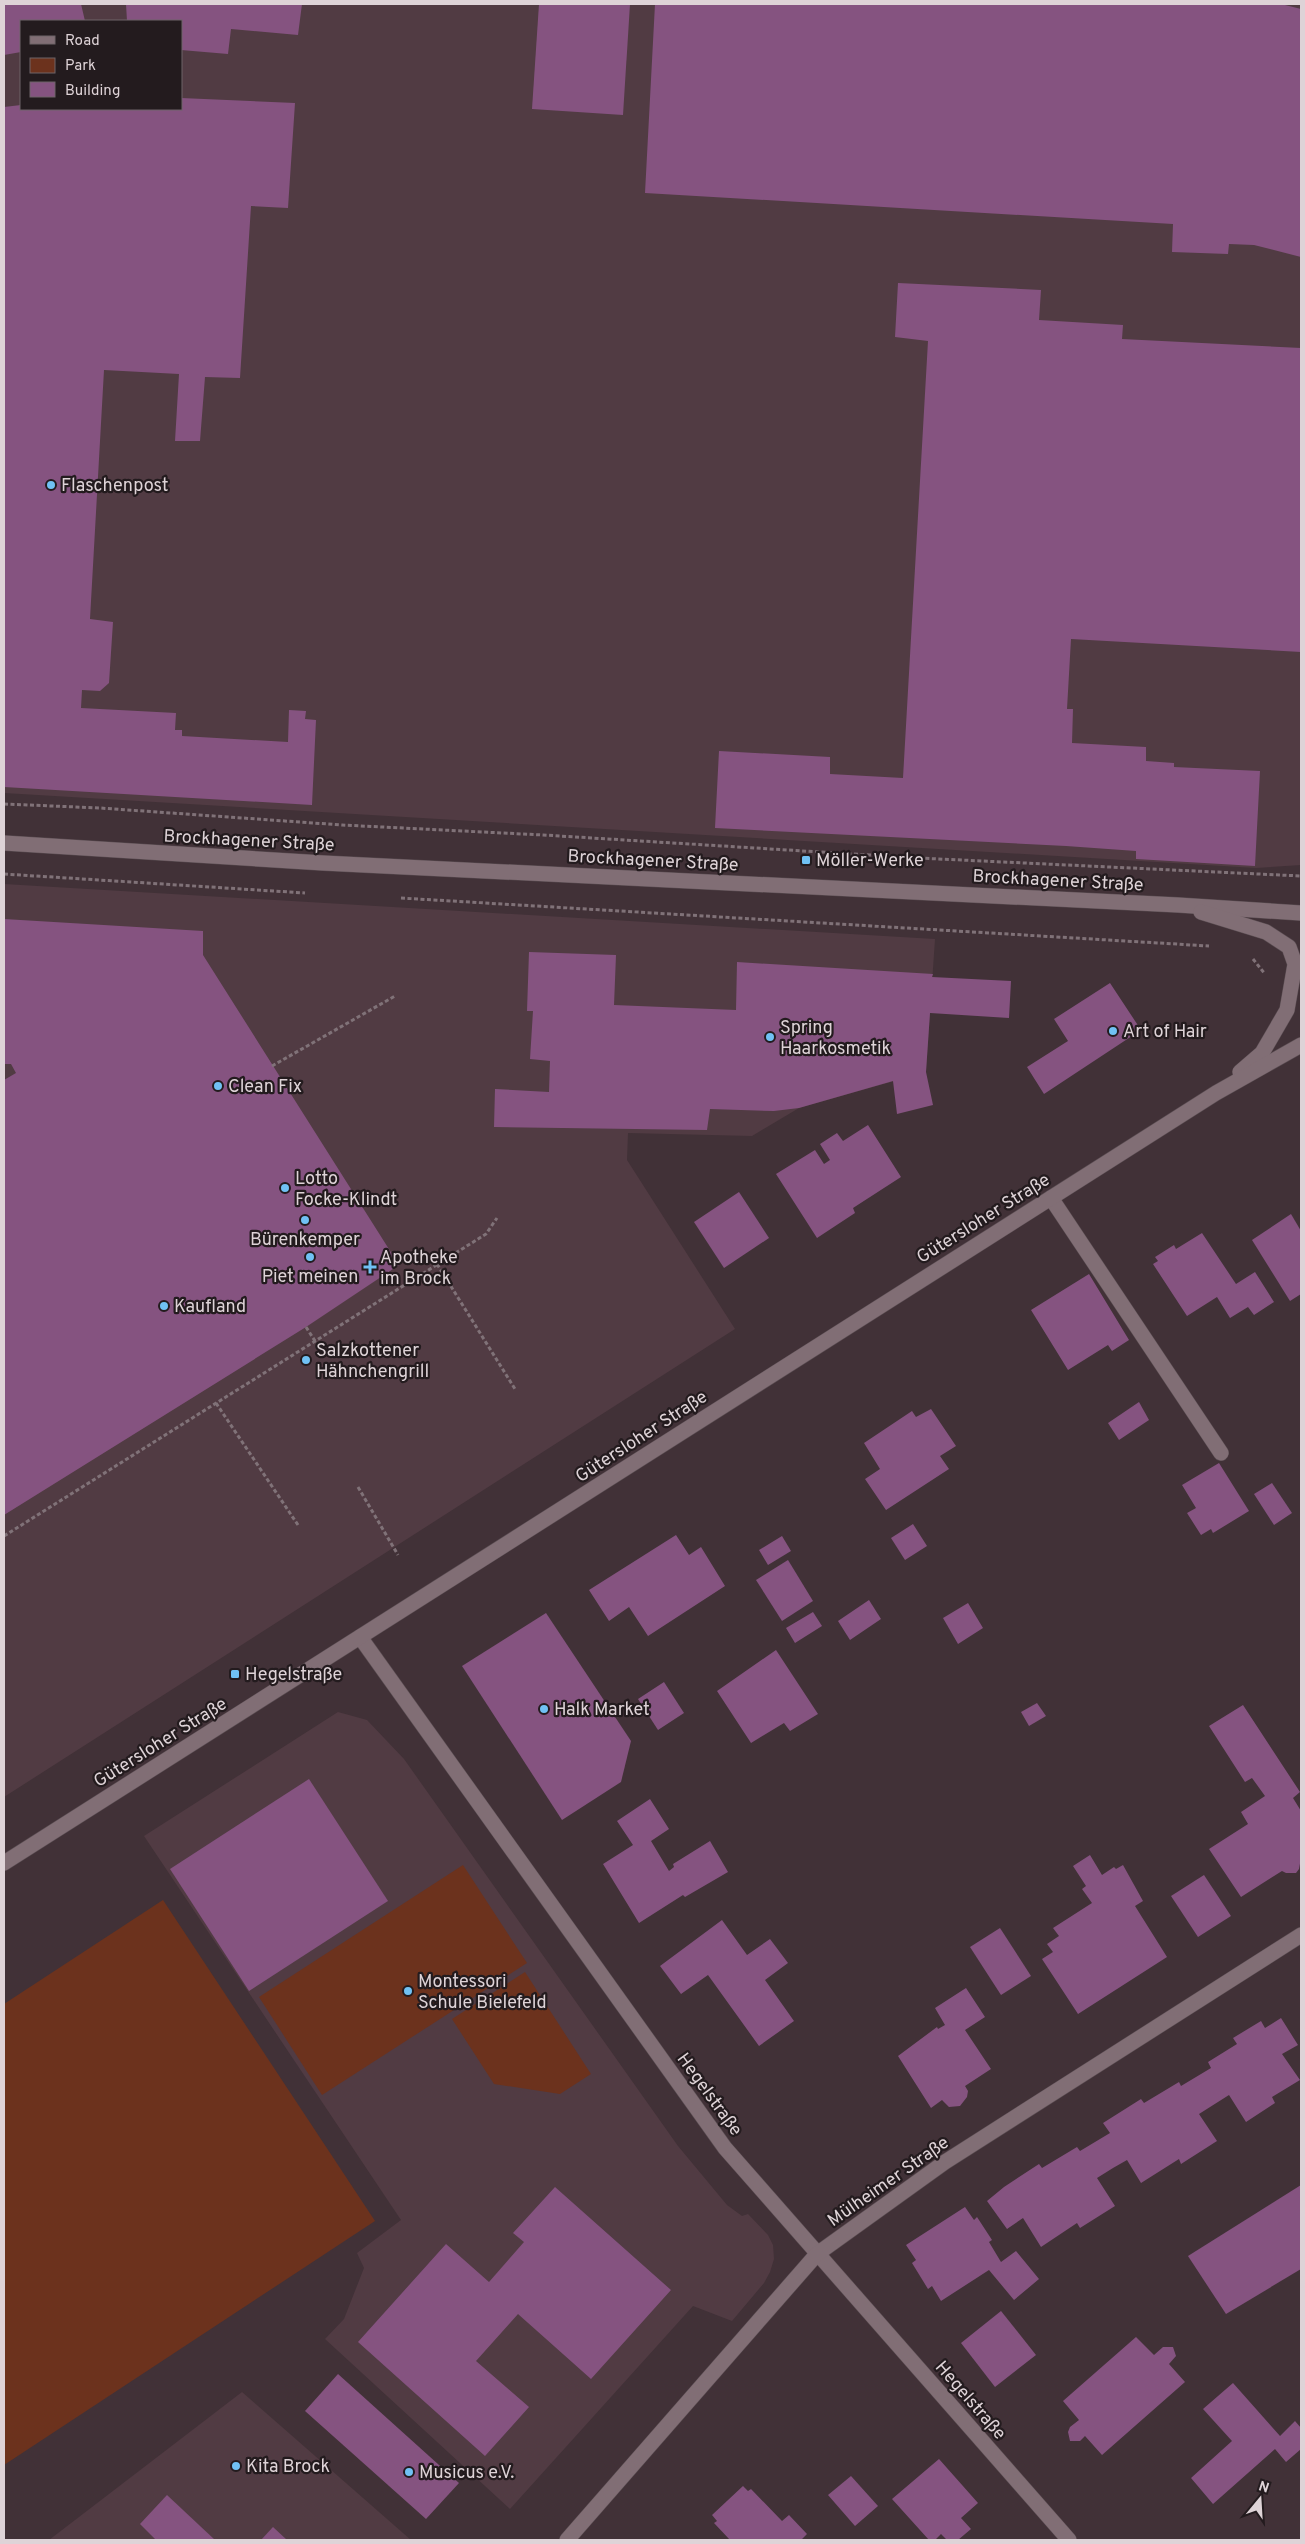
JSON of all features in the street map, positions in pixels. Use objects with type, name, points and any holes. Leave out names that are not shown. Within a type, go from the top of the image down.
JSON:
[{"type":"street","name":"Brockhagener Straße","points":[[4,844],[313,862],[1178,904],[1301,913]]},
{"type":"street","points":[[1178,904],[1266,932],[1289,947],[1295,964],[1287,1010],[1262,1053],[1216,1093]]},
{"type":"street","name":"Gütersloher Straße","points":[[4,1863],[1216,1093],[1301,1045]]},
{"type":"street","points":[[1051,1198],[1221,1453]]},
{"type":"street","name":"Hegelstraße","points":[[360,1637],[725,2148],[1069,2540]]},
{"type":"street","name":"Mülheimer Straße","points":[[566,2540],[817,2254],[945,2162],[1301,1935]]},
{"type":"path","points":[[4,804],[100,808],[342,825],[562,836],[918,858],[1301,876]]},
{"type":"path","points":[[4,874],[309,893]]},
{"type":"path","points":[[398,898],[1216,946]]},
{"type":"path","points":[[1251,957],[1266,975]]},
{"type":"path","points":[[272,1066],[395,996]]},
{"type":"path","points":[[4,1536],[486,1234],[497,1218]]},
{"type":"path","points":[[437,1264],[515,1389]]},
{"type":"path","points":[[306,1327],[315,1341]]},
{"type":"path","points":[[216,1403],[298,1525]]},
{"type":"path","points":[[358,1487],[398,1556]]},
{"type":"shaded area","points":[[4,4],[1301,4],[1301,865],[1256,868],[4,793]]},
{"type":"shaded area","points":[[4,884],[935,939],[926,1072],[799,1108],[752,1136],[628,1133],[627,1160],[735,1329],[4,1797]]},
{"type":"shaded area","name":"Montessori Schule Bielefeld","points":[[338,1712],[367,1720],[404,1759],[678,2146],[727,2205],[742,2216],[748,2214],[768,2235],[773,2245],[774,2259],[770,2272],[764,2283],[732,2321],[693,2306],[510,2509],[325,2339],[344,2319],[364,2268],[357,2253],[401,2220],[144,1836]]},
{"type":"shaded area","name":"Kita Brock","points":[[242,2392],[411,2540],[49,2540]]},
{"type":"green space","points":[[463,1865],[527,1963],[322,2095],[259,1997]]},
{"type":"green space","points":[[163,1900],[375,2221],[4,2465],[4,2004]]},
{"type":"green space","points":[[525,1972],[591,2074],[560,2094],[494,2084],[452,2019]]},
{"type":"building","points":[[4,4],[81,4],[85,20],[20,20],[20,52],[4,55]]},
{"type":"building","points":[[126,4],[302,4],[298,35],[231,29],[228,54],[182,50],[182,20],[127,20]]},
{"type":"building","points":[[539,4],[630,4],[623,115],[532,109]]},
{"type":"building","points":[[655,4],[1281,4],[1301,9],[1301,257],[1254,245],[1229,244],[1228,254],[1172,252],[1173,224],[645,193]]},
{"type":"building","points":[[182,98],[295,103],[288,208],[251,206],[240,378],[205,377],[200,441],[175,441],[179,374],[104,370],[90,619],[113,622],[109,683],[100,691],[82,690],[81,708],[176,713],[175,730],[182,730],[182,736],[288,742],[289,710],[306,711],[305,719],[316,720],[312,805],[4,787],[4,107],[20,105],[20,110],[182,110]]},
{"type":"building","points":[[898,283],[1041,290],[1039,320],[1123,325],[1122,339],[1301,348],[1301,652],[1071,639],[1067,709],[1073,709],[1072,743],[1146,747],[1146,761],[1174,763],[1174,767],[1260,771],[1255,866],[1136,859],[1136,851],[1066,846],[715,828],[719,751],[830,757],[830,774],[903,778],[928,341],[895,337]]},
{"type":"building","points":[[4,919],[203,931],[203,955],[399,1265],[306,1327],[4,1515],[4,1080],[16,1073],[11,1064],[4,1064]]},
{"type":"building","name":"Spring Haarkosmetik","points":[[529,952],[616,955],[614,1005],[736,1010],[737,962],[933,974],[932,977],[1011,981],[1009,1018],[930,1013],[926,1072],[933,1105],[897,1114],[893,1081],[799,1108],[774,1111],[710,1109],[707,1130],[494,1127],[495,1089],[549,1092],[550,1061],[530,1059],[533,1011],[527,1011]]},
{"type":"building","points":[[1110,983],[1141,1030],[1044,1094],[1027,1067],[1068,1041],[1054,1019]]},
{"type":"building","points":[[868,1125],[901,1177],[853,1208],[855,1213],[817,1238],[776,1174],[815,1150],[824,1164],[830,1160],[820,1144],[837,1133],[843,1141]]},
{"type":"building","points":[[739,1192],[769,1238],[724,1268],[694,1222]]},
{"type":"building","points":[[1291,1214],[1301,1231],[1301,1294],[1290,1301],[1252,1240]]},
{"type":"building","points":[[1202,1233],[1236,1284],[1255,1272],[1274,1302],[1254,1315],[1248,1307],[1230,1318],[1217,1297],[1187,1316],[1153,1264],[1158,1261],[1155,1257],[1174,1245],[1176,1249]]},
{"type":"building","points":[[1089,1274],[1129,1340],[1112,1351],[1108,1345],[1068,1370],[1031,1310]]},
{"type":"building","points":[[1139,1402],[1149,1420],[1119,1440],[1108,1423]]},
{"type":"building","points":[[931,1409],[956,1446],[940,1456],[949,1469],[886,1510],[865,1479],[880,1469],[864,1443],[912,1411],[916,1417]]},
{"type":"building","points":[[1219,1463],[1249,1511],[1213,1533],[1211,1529],[1201,1535],[1187,1513],[1196,1508],[1182,1485]]},
{"type":"building","points":[[1272,1483],[1292,1513],[1274,1525],[1254,1494]]},
{"type":"building","points":[[913,1524],[927,1546],[905,1560],[891,1538]]},
{"type":"building","points":[[676,1535],[689,1555],[701,1547],[725,1586],[648,1636],[629,1607],[609,1621],[589,1590]]},
{"type":"building","points":[[782,1536],[791,1551],[768,1565],[759,1550]]},
{"type":"building","points":[[788,1560],[813,1601],[782,1621],[756,1580]]},
{"type":"building","points":[[869,1600],[881,1619],[850,1640],[838,1621]]},
{"type":"building","points":[[968,1603],[983,1628],[958,1644],[943,1618]]},
{"type":"building","points":[[813,1612],[822,1626],[795,1643],[786,1628]]},
{"type":"building","points":[[546,1613],[631,1741],[621,1782],[562,1820],[462,1666]]},
{"type":"building","points":[[776,1650],[818,1714],[790,1731],[784,1723],[751,1743],[717,1691]]},
{"type":"building","points":[[664,1682],[684,1713],[658,1730],[638,1699]]},
{"type":"building","points":[[1037,1703],[1046,1716],[1029,1726],[1021,1712]]},
{"type":"building","points":[[1243,1705],[1300,1792],[1293,1798],[1301,1811],[1301,1858],[1299,1869],[1296,1873],[1282,1871],[1241,1897],[1209,1849],[1248,1824],[1241,1812],[1265,1796],[1252,1778],[1245,1782],[1209,1726]]},
{"type":"building","points":[[309,1779],[388,1901],[249,1991],[170,1869]]},
{"type":"building","points":[[650,1799],[669,1829],[651,1841],[669,1871],[674,1867],[673,1864],[710,1841],[728,1872],[685,1897],[683,1895],[639,1923],[603,1864],[633,1845],[617,1821]]},
{"type":"building","points":[[1090,1855],[1102,1875],[1114,1867],[1116,1869],[1123,1865],[1143,1901],[1135,1906],[1167,1957],[1078,2014],[1042,1959],[1053,1952],[1047,1944],[1059,1936],[1053,1928],[1092,1903],[1082,1889],[1086,1886],[1073,1866]]},
{"type":"building","points":[[1204,1875],[1231,1916],[1198,1937],[1171,1896]]},
{"type":"building","points":[[722,1920],[747,1955],[770,1939],[788,1963],[765,1980],[794,2021],[759,2046],[708,1975],[681,1994],[660,1966]]},
{"type":"building","points":[[1000,1928],[1031,1976],[1001,1995],[970,1947]]},
{"type":"building","points":[[966,1988],[985,2017],[965,2030],[991,2069],[965,2086],[968,2091],[967,2097],[960,2106],[949,2107],[942,2100],[931,2108],[898,2056],[937,2027],[938,2029],[945,2025],[935,2008]]},
{"type":"building","points":[[1281,2018],[1298,2045],[1282,2054],[1300,2080],[1272,2097],[1275,2103],[1246,2122],[1229,2095],[1199,2114],[1217,2141],[1181,2164],[1179,2159],[1141,2183],[1127,2160],[1097,2178],[1115,2206],[1080,2228],[1077,2223],[1041,2247],[1023,2218],[1007,2229],[987,2201],[1004,2187],[1039,2164],[1042,2168],[1077,2147],[1080,2151],[1110,2133],[1103,2123],[1141,2099],[1144,2103],[1179,2082],[1181,2086],[1211,2068],[1208,2062],[1237,2044],[1233,2038],[1261,2021],[1265,2028]]},
{"type":"building","points":[[1301,2185],[1301,2269],[1226,2314],[1188,2256]]},
{"type":"building","points":[[555,2187],[671,2290],[591,2379],[518,2314],[476,2361],[529,2407],[485,2456],[358,2342],[446,2244],[489,2282],[524,2242],[513,2233]]},
{"type":"building","points":[[965,2207],[974,2220],[977,2217],[992,2240],[989,2242],[1001,2262],[1016,2251],[1039,2279],[1014,2300],[989,2270],[941,2301],[932,2286],[928,2289],[912,2263],[916,2260],[906,2245]]},
{"type":"building","points":[[1001,2311],[1036,2355],[995,2387],[961,2343]]},
{"type":"building","points":[[1136,2337],[1154,2355],[1163,2347],[1173,2347],[1176,2356],[1169,2364],[1185,2382],[1102,2455],[1085,2436],[1080,2441],[1070,2441],[1068,2432],[1070,2427],[1079,2420],[1063,2401]]},
{"type":"building","points":[[338,2374],[459,2483],[426,2519],[305,2411]]},
{"type":"building","points":[[1233,2383],[1280,2436],[1295,2421],[1301,2428],[1301,2449],[1286,2462],[1275,2449],[1213,2504],[1191,2478],[1232,2441],[1203,2409]]},
{"type":"building","points":[[939,2459],[978,2503],[961,2518],[971,2529],[958,2540],[947,2540],[941,2534],[935,2540],[929,2540],[892,2499]]},
{"type":"building","points":[[851,2476],[878,2506],[855,2526],[828,2495]]},
{"type":"building","points":[[743,2486],[748,2491],[751,2489],[782,2521],[789,2515],[807,2534],[801,2540],[730,2540],[714,2523],[717,2521],[712,2515]]},
{"type":"building","points":[[167,2495],[215,2540],[156,2540],[140,2524]]},
{"type":"building","points":[[273,2527],[287,2540],[261,2540]]},
{"type":"place","name":"Flaschenpost","points":[[51,485]]},
{"type":"place","name":"Möller-Werke","points":[[806,860]]},
{"type":"place","name":"Art of Hair","points":[[1113,1031]]},
{"type":"place","name":"Spring Haarkosmetik","points":[[770,1037]]},
{"type":"place","name":"Clean Fix","points":[[218,1086]]},
{"type":"place","name":"Lotto Focke-Klindt","points":[[285,1188]]},
{"type":"place","name":"Bürenkemper","points":[[305,1220]]},
{"type":"place","name":"Piet meinen","points":[[310,1257]]},
{"type":"place","name":"Apotheke im Brock","points":[[370,1267]]},
{"type":"place","name":"Kaufland","points":[[164,1306]]},
{"type":"place","name":"Salzkottener Hähnchengrill","points":[[306,1360]]},
{"type":"place","name":"Hegelstraße","points":[[235,1674]]},
{"type":"place","name":"Halk Market","points":[[544,1709]]},
{"type":"place","name":"Montessori Schule Bielefeld","points":[[408,1991]]},
{"type":"place","name":"Kita Brock","points":[[236,2466]]},
{"type":"place","name":"Musicus e.V.","points":[[409,2472]]}]
